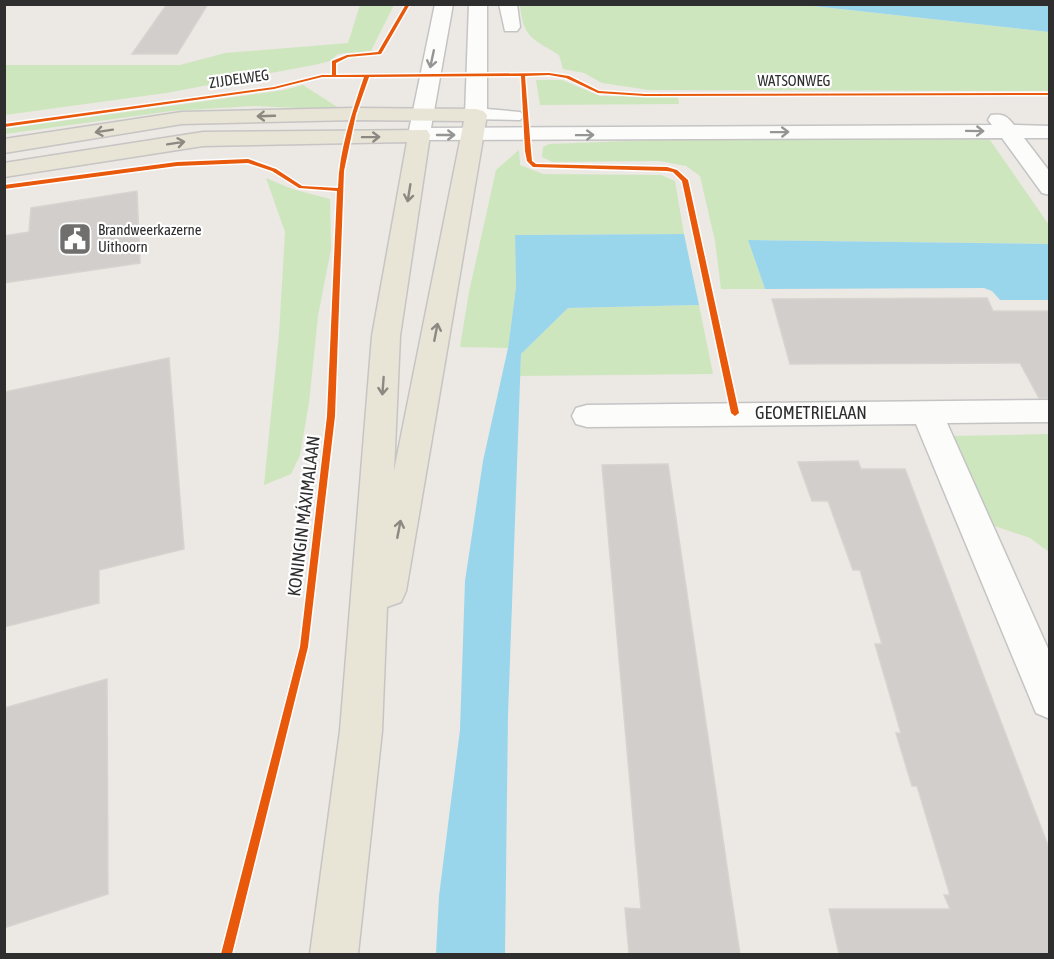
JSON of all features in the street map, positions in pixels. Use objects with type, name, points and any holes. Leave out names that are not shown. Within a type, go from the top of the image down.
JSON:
[{"type":"main road","name":"ZIJDELWEG","points":[[4,146],[182,118],[421,125]]},
{"type":"main road","points":[[4,170],[203,139],[421,125],[386,336],[361,731],[334,954]]},
{"type":"main road","points":[[361,731],[475,125]]},
{"type":"street","points":[[444,4],[421,125],[1050,132]]},
{"type":"street","points":[[475,125],[478,4]]},
{"type":"street","points":[[508,4],[511,27]]},
{"type":"street","name":"WATSONWEG","points":[[475,125],[723,117],[1050,112]]},
{"type":"street","points":[[994,113],[1050,189]]},
{"type":"street","name":"GEOMETRIELAAN","points":[[587,416],[1050,411]]},
{"type":"street","points":[[927,412],[1050,700]]},
{"type":"green space","points":[[360,5],[394,5],[371,51],[338,54],[330,61],[314,65],[166,93],[5,115],[5,65],[180,65],[225,53],[348,43]]},
{"type":"green space","points":[[520,5],[804,5],[1049,32],[1049,91],[649,90],[602,83],[584,73],[563,69],[559,55],[530,36],[521,16]]},
{"type":"green space","points":[[536,80],[562,80],[600,96],[678,97],[679,104],[540,105]]},
{"type":"green space","points":[[303,85],[342,110],[253,106],[172,111],[5,134],[4,129],[284,90]]},
{"type":"green space","points":[[734,137],[990,140],[1049,225],[1049,244],[748,240],[765,289],[721,289],[715,241],[700,176],[686,166],[659,161],[552,162],[542,157],[543,147],[549,144]]},
{"type":"green space","points":[[519,150],[520,165],[543,174],[661,175],[675,181],[684,234],[515,235],[516,287],[508,348],[460,347],[469,292],[496,170]]},
{"type":"green space","points":[[266,178],[292,189],[330,199],[331,249],[318,316],[309,403],[300,455],[291,474],[264,485],[279,334],[285,232]]},
{"type":"green space","points":[[699,305],[713,374],[520,376],[521,354],[568,308]]},
{"type":"green space","points":[[1049,434],[1049,552],[1030,538],[989,524],[953,436]]},
{"type":"water","points":[[804,5],[1049,5],[1049,32]]},
{"type":"water","points":[[684,234],[699,305],[568,308],[521,354],[508,715],[505,954],[436,954],[439,896],[460,730],[465,581],[483,461],[508,348],[516,287],[515,235]]},
{"type":"water","points":[[748,240],[1049,244],[1049,300],[1000,300],[992,291],[984,288],[765,289]]},
{"type":"building","points":[[167,4],[208,4],[177,54],[132,54]]},
{"type":"building","points":[[137,191],[140,263],[4,283],[4,236],[29,232],[31,208]]},
{"type":"building","points":[[987,298],[993,311],[1050,311],[1050,398],[1039,398],[1020,363],[790,364],[772,299]]},
{"type":"building","points":[[169,358],[184,549],[99,570],[99,603],[4,627],[4,392]]},
{"type":"building","points":[[858,461],[861,469],[905,469],[1050,851],[1050,954],[839,954],[829,909],[950,909],[944,895],[950,895],[917,786],[912,786],[896,733],[901,733],[875,644],[882,644],[860,570],[853,570],[828,501],[812,501],[798,462]]},
{"type":"building","points":[[668,464],[740,954],[629,954],[625,908],[641,909],[602,465]]},
{"type":"building","points":[[107,679],[108,894],[4,928],[4,708]]},
{"type":"cycle path","points":[[334,76],[334,62],[347,56],[379,53],[408,4]]},
{"type":"cycle path","points":[[4,126],[274,88],[322,76],[549,74],[567,77],[598,92],[645,95],[1050,94]]},
{"type":"cycle path","name":"KONINGIN MÁXIMALAAN","points":[[226,954],[304,647],[331,416],[341,171],[354,114],[367,75]]},
{"type":"cycle path","points":[[523,75],[528,151],[530,161],[535,166],[667,169],[675,171],[685,180],[735,413]]},
{"type":"cycle path","points":[[4,187],[177,164],[248,161],[274,170],[301,187],[340,190]]},
{"type":"place","name":"Brandweerkazerne Uithoorn","points":[[75,239]]}]
